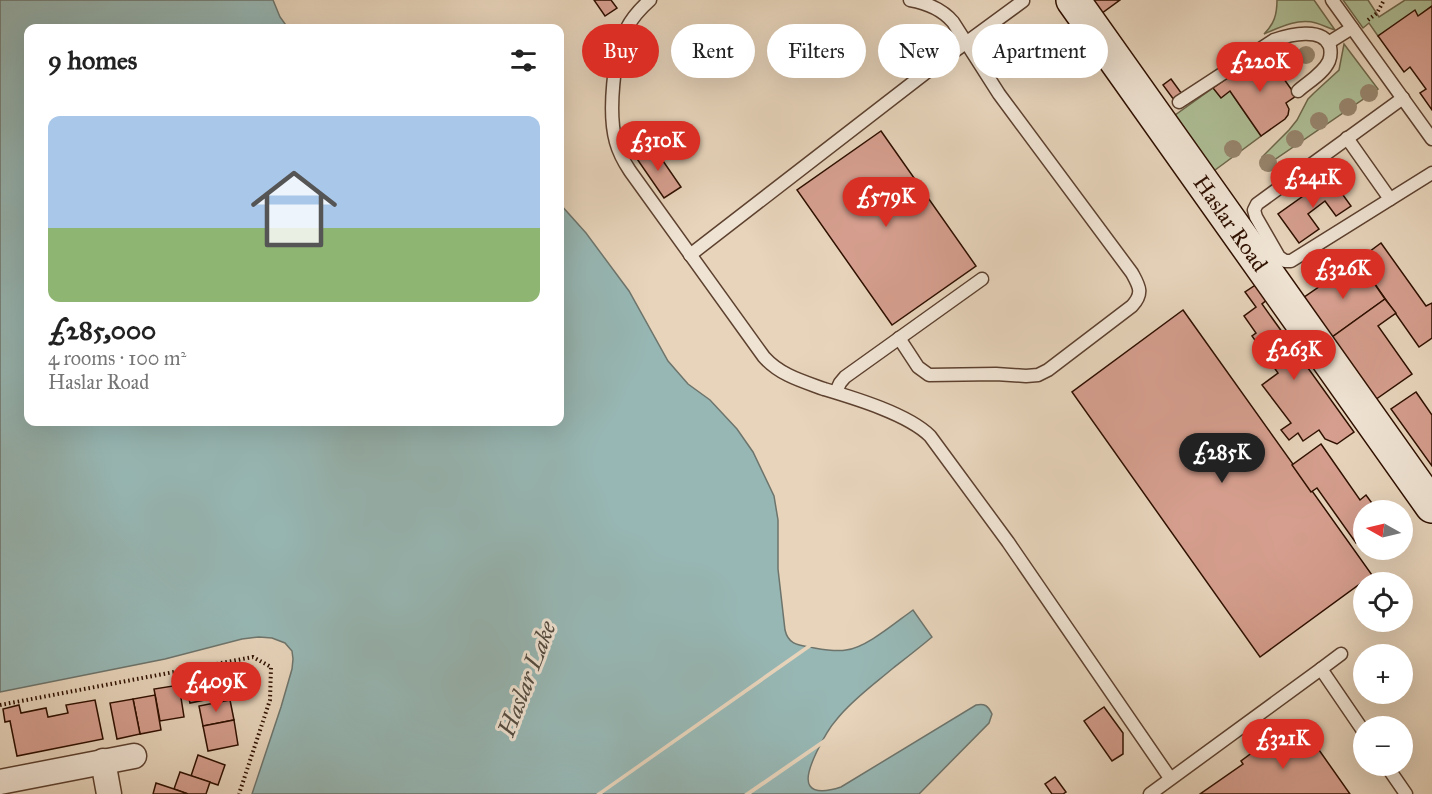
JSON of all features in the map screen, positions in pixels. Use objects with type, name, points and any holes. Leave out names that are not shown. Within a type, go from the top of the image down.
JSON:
[{"type":"street","name":"Haslar Road","points":[[1072,0],[1432,506]]},
{"type":"street","points":[[0,782],[134,756]]},
{"type":"street","points":[[103,761],[109,794]]},
{"type":"lane","points":[[650,0],[634,17],[623,37],[613,87],[613,129],[618,149],[630,171],[772,365],[789,376],[896,415],[930,436],[1015,552],[1170,778]]},
{"type":"lane","points":[[899,338],[918,367],[929,375],[1038,375],[1048,370],[1132,306],[1139,297],[1139,286],[1132,273],[999,94],[947,15],[929,5],[910,0]]},
{"type":"lane","points":[[1332,0],[1432,139]]},
{"type":"lane","points":[[690,255],[965,43],[1023,2]]},
{"type":"lane","points":[[1328,43],[1352,28]]},
{"type":"lane","points":[[1179,102],[1274,40],[1291,35],[1309,34],[1322,37],[1328,43],[1331,56],[1322,71],[1298,91]]},
{"type":"lane","points":[[1402,98],[1255,207],[1256,217],[1279,257],[1285,261],[1294,260],[1432,173]]},
{"type":"lane","points":[[1347,138],[1390,199]]},
{"type":"lane","points":[[836,392],[844,377],[982,279]]},
{"type":"lane","points":[[1150,794],[1341,654]]},
{"type":"lane","points":[[1321,669],[1353,716]]},
{"type":"lane","points":[[1394,776],[1406,794]]},
{"type":"path","points":[[1352,28],[1377,14],[1384,0]]},
{"type":"path","points":[[0,705],[253,657],[271,667],[270,700],[239,794]]},
{"type":"green space","points":[[1277,0],[1314,0],[1335,30],[1316,23],[1303,22],[1289,24],[1264,34],[1274,19]]},
{"type":"green space","points":[[1343,0],[1368,0],[1379,17],[1405,0],[1432,0],[1432,6],[1418,16],[1378,36],[1369,23],[1363,28]]},
{"type":"green space","points":[[1344,44],[1378,89],[1264,167],[1262,157],[1297,120],[1308,99],[1339,70]]},
{"type":"green space","points":[[1213,88],[1230,91],[1261,136],[1211,173],[1171,118]]},
{"type":"water","name":"Haslar Lake","points":[[0,0],[273,0],[285,24],[24,24],[24,426],[564,426],[564,208],[586,233],[629,291],[668,361],[688,384],[710,400],[737,429],[753,452],[774,496],[778,520],[778,569],[785,630],[790,641],[828,650],[841,651],[854,648],[881,634],[913,610],[932,637],[849,705],[837,719],[822,741],[812,762],[808,780],[810,786],[820,791],[841,787],[976,705],[986,706],[992,714],[989,723],[919,794],[252,794],[292,669],[292,651],[285,643],[272,638],[242,639],[165,659],[0,692]]},
{"type":"pier","points":[[809,644],[814,645],[602,794],[596,794]]},
{"type":"pier","points":[[827,737],[825,743],[751,794],[744,794]]},
{"type":"building","points":[[594,0],[611,0],[617,8],[605,16]]},
{"type":"building","points":[[1086,0],[1120,0],[1098,16]]},
{"type":"building","points":[[1432,6],[1432,110],[1420,93],[1426,89],[1410,67],[1404,72],[1378,36],[1415,10],[1418,16]]},
{"type":"building","points":[[1265,52],[1296,96],[1286,103],[1289,109],[1285,119],[1261,136],[1230,91],[1221,98],[1213,88]]},
{"type":"building","points":[[1171,79],[1182,94],[1174,100],[1163,85]]},
{"type":"building","points":[[881,131],[976,266],[892,325],[797,190]]},
{"type":"building","points":[[652,145],[681,187],[664,198],[635,156]]},
{"type":"building","points":[[1330,177],[1351,206],[1336,216],[1325,201],[1308,214],[1319,229],[1299,243],[1278,214]]},
{"type":"building","points":[[1381,243],[1426,306],[1432,303],[1432,338],[1419,347],[1358,260]]},
{"type":"building","points":[[1358,260],[1385,299],[1328,340],[1300,300]]},
{"type":"building","points":[[1257,284],[1268,299],[1262,304],[1354,432],[1337,444],[1325,439],[1319,430],[1303,441],[1298,433],[1289,440],[1281,430],[1291,423],[1262,385],[1278,373],[1252,336],[1256,333],[1244,316],[1256,307],[1245,292]]},
{"type":"building","points":[[1385,299],[1396,313],[1378,326],[1412,374],[1372,402],[1328,340]]},
{"type":"building","points":[[1183,310],[1353,548],[1353,560],[1361,560],[1370,572],[1353,572],[1353,589],[1260,657],[1072,392]]},
{"type":"building","points":[[1416,392],[1432,415],[1432,466],[1391,409]]},
{"type":"building","points":[[1321,444],[1360,500],[1353,500],[1353,539],[1317,488],[1311,492],[1292,465]]},
{"type":"building","points":[[1366,495],[1370,500],[1360,500]]},
{"type":"building","points":[[209,668],[215,698],[190,703],[183,674]]},
{"type":"building","points":[[179,685],[184,717],[160,721],[154,689]]},
{"type":"building","points":[[155,695],[161,730],[140,734],[133,699]]},
{"type":"building","points":[[133,699],[140,734],[117,739],[110,703]]},
{"type":"building","points":[[95,700],[103,739],[17,756],[10,721],[5,722],[3,709],[19,705],[21,713],[46,708],[48,717],[68,713],[66,705]]},
{"type":"building","points":[[230,700],[234,720],[203,726],[199,706]]},
{"type":"building","points":[[1104,707],[1123,733],[1123,754],[1112,761],[1084,721]]},
{"type":"building","points":[[234,720],[238,745],[208,751],[203,726]]},
{"type":"building","points":[[1300,723],[1350,794],[1200,794],[1243,764],[1241,761],[1257,749],[1259,752]]},
{"type":"building","points":[[198,755],[225,765],[218,785],[191,776]]},
{"type":"building","points":[[180,772],[210,782],[206,794],[188,794],[174,789]]},
{"type":"building","points":[[1055,777],[1066,792],[1063,794],[1052,794],[1045,784]]},
{"type":"building","points":[[156,783],[174,789],[188,794],[153,794]]}]
